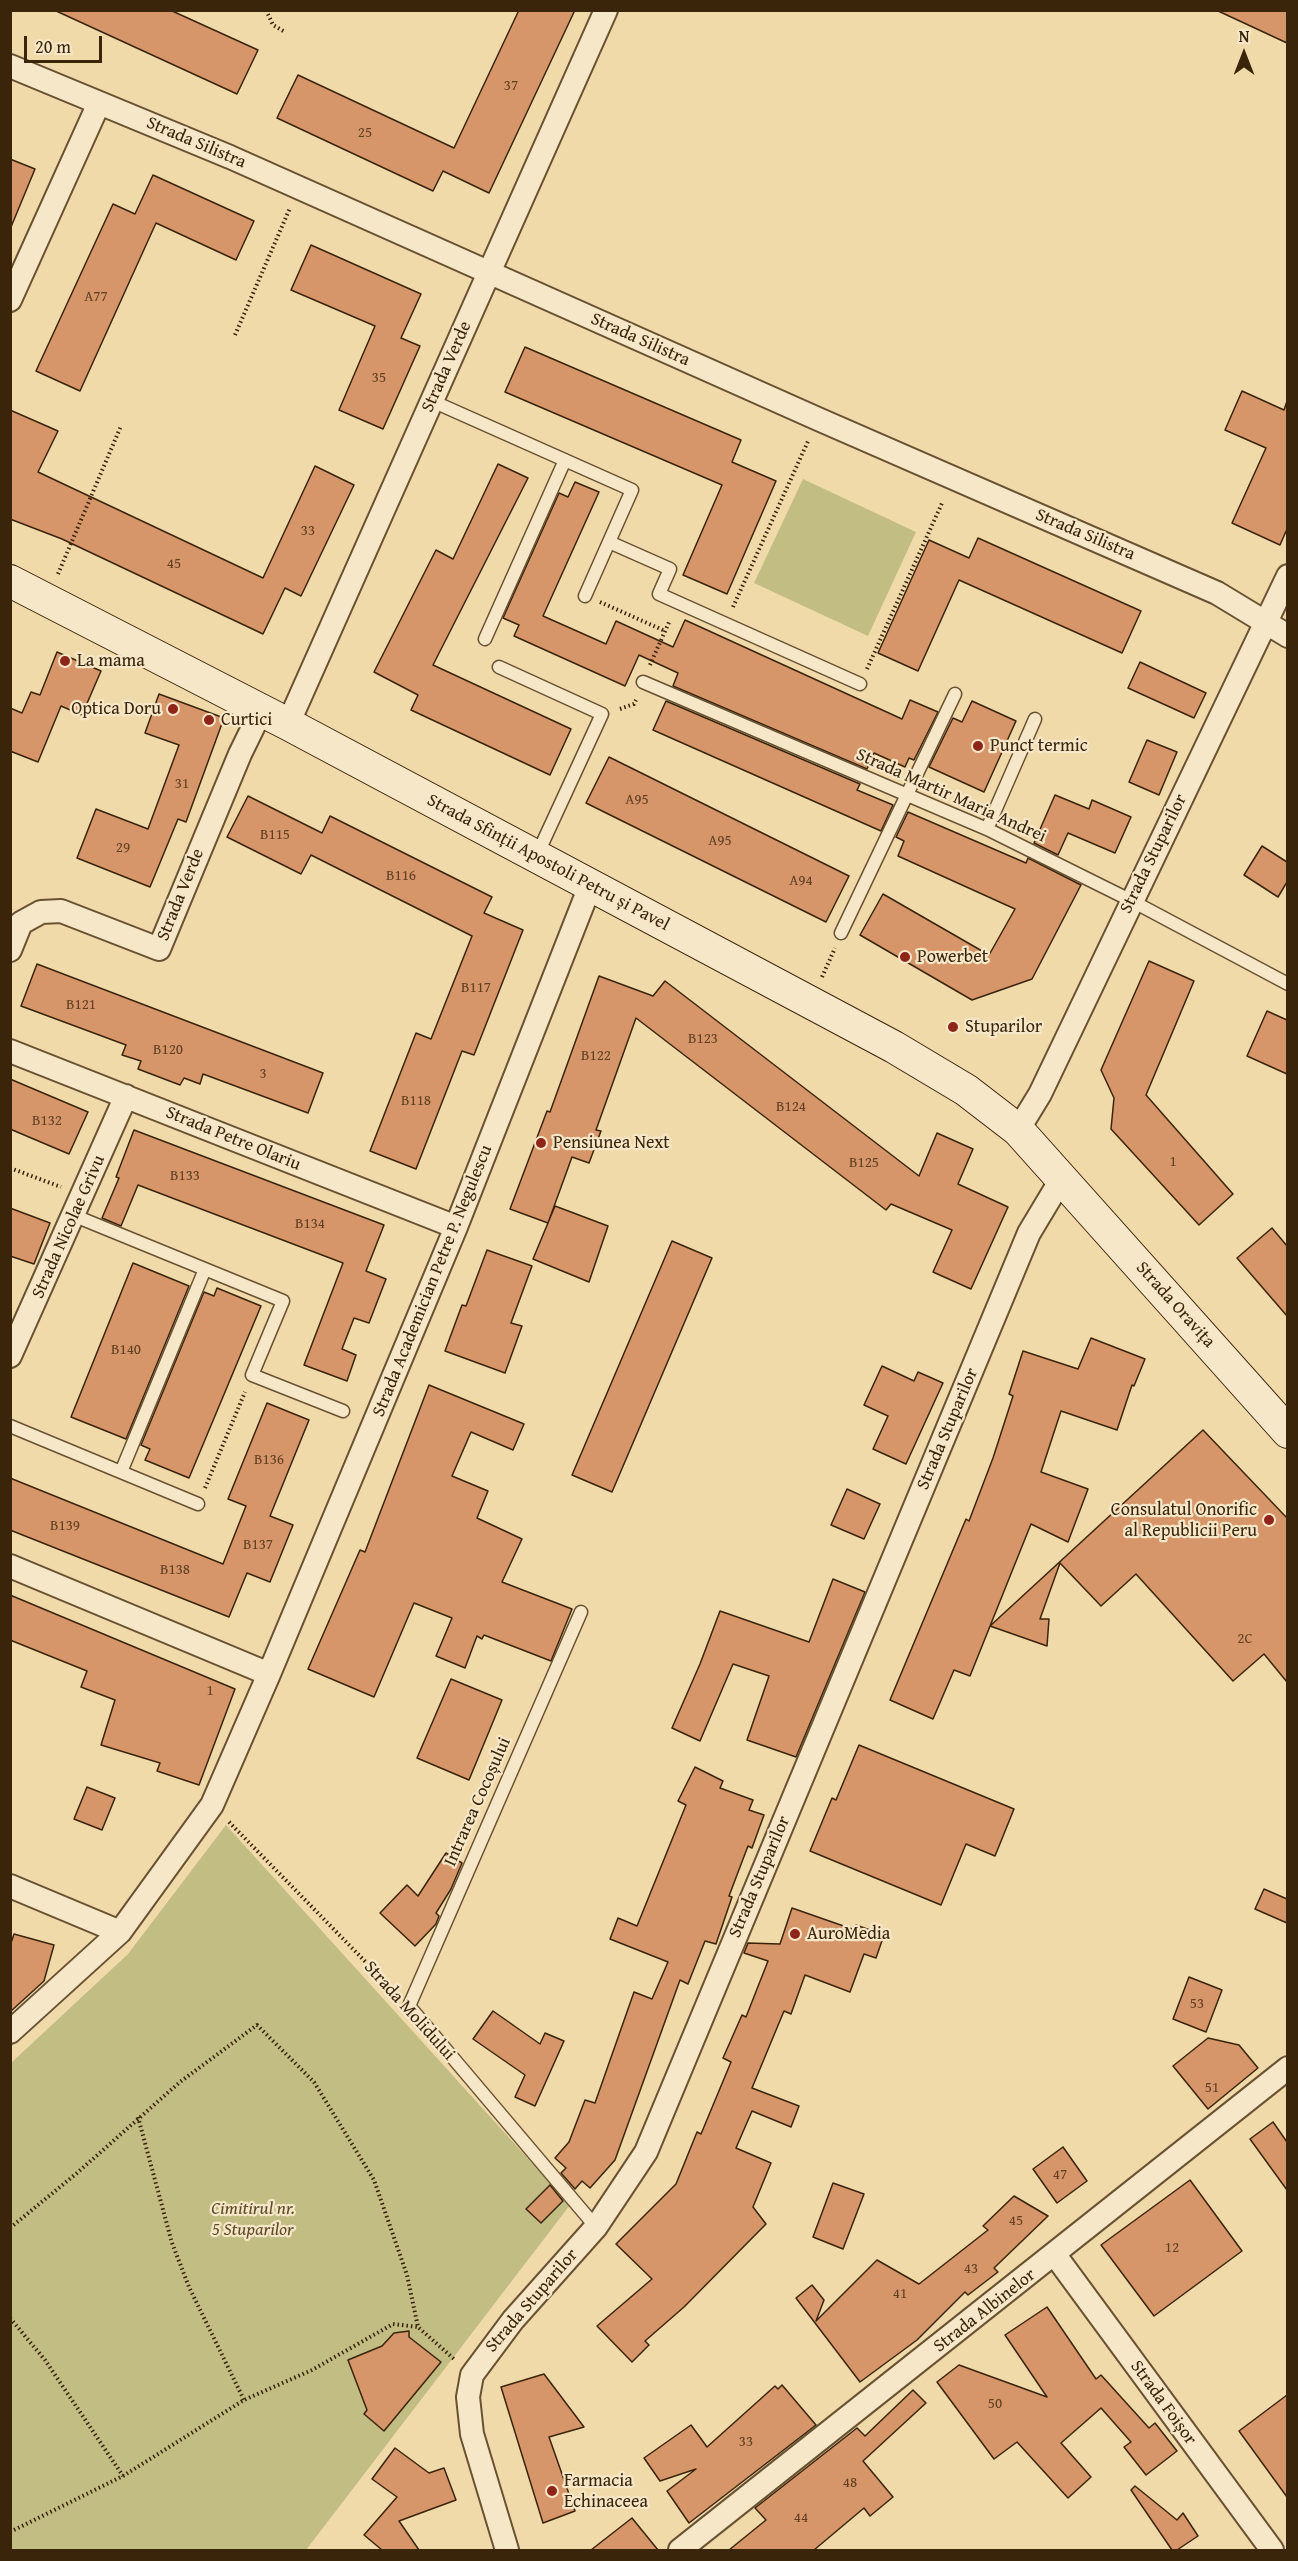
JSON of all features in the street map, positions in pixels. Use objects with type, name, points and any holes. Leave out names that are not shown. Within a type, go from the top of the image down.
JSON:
[{"type":"main road","name":"Strada Sfinții Apostoli Petru și Pavel","points":[[10,581],[274,718],[894,1047],[957,1085],[1018,1130],[1062,1178]]},
{"type":"main road","name":"Strada Oravița","points":[[1062,1178],[1287,1432]]},
{"type":"street","name":"Strada Verde","points":[[10,950],[21,923],[41,912],[61,911],[159,949],[240,754],[274,718],[432,401],[606,10]]},
{"type":"street","name":"Strada Silistra","points":[[10,66],[299,188],[818,419],[1217,592],[1287,636]]},
{"type":"street","points":[[10,300],[99,104]]},
{"type":"street","name":"Strada Stuparilor","points":[[1018,1130],[1040,1094],[1287,576]]},
{"type":"street","name":"Strada Academician Petre P. Negulescu","points":[[10,2032],[120,1932],[212,1804],[270,1674],[456,1227],[590,886]]},
{"type":"street","name":"Strada Petre Olariu","points":[[10,1051],[456,1227]]},
{"type":"street","name":"Strada Nicolae Grivu","points":[[10,1356],[79,1206],[126,1096]]},
{"type":"street","name":"Strada Stuparilor","points":[[472,2375],[513,2320],[596,2227],[646,2152],[1029,1233],[1062,1178]]},
{"type":"street","points":[[10,1566],[270,1674]]},
{"type":"street","points":[[10,1886],[120,1932]]},
{"type":"street","name":"Strada Albinelor","points":[[680,2550],[1055,2255],[1287,2068]]},
{"type":"street","name":"Strada Foișor","points":[[1055,2255],[1272,2550]]},
{"type":"street","points":[[472,2375],[468,2397],[472,2434],[507,2550]]},
{"type":"lane","points":[[432,401],[632,490],[585,596]]},
{"type":"lane","points":[[485,639],[565,460]]},
{"type":"lane","points":[[609,542],[670,568],[659,594],[860,684]]},
{"type":"lane","points":[[499,667],[602,714],[536,857]]},
{"type":"lane","name":"Strada Martir Maria Andrei","points":[[642,682],[987,829],[1132,901],[1287,984]]},
{"type":"lane","points":[[841,933],[955,694]]},
{"type":"lane","points":[[987,829],[1035,719]]},
{"type":"lane","points":[[79,1206],[205,1269],[283,1301],[252,1375],[343,1411]]},
{"type":"lane","points":[[121,1472],[205,1269]]},
{"type":"lane","points":[[10,1426],[198,1504]]},
{"type":"lane","name":"Intrarea Cocoșului","points":[[409,2006],[581,1612]]},
{"type":"lane","name":"Strada Molidului","points":[[409,2006],[596,2227]]},
{"type":"path","points":[[266,10],[273,25],[285,32]]},
{"type":"path","points":[[235,335],[299,188]]},
{"type":"path","points":[[725,624],[818,419]]},
{"type":"path","points":[[48,599],[121,426]]},
{"type":"path","points":[[860,684],[954,478]]},
{"type":"path","points":[[585,596],[665,631]]},
{"type":"path","points":[[602,714],[634,704],[678,603]]},
{"type":"path","points":[[810,1002],[841,933]]},
{"type":"path","points":[[10,1168],[79,1206]]},
{"type":"path","points":[[198,1504],[252,1375]]},
{"type":"path","name":"Strada Molidului","points":[[212,1804],[409,2006]]},
{"type":"path","points":[[10,2228],[77,2173],[180,2082],[257,2025],[314,2082],[374,2180],[407,2275],[418,2327]]},
{"type":"path","points":[[138,2117],[172,2243],[189,2287],[244,2400]]},
{"type":"path","points":[[10,2318],[45,2360],[123,2476]]},
{"type":"path","points":[[10,2532],[123,2476],[244,2400],[312,2370],[393,2324],[418,2327],[472,2375]]},
{"type":"green space","points":[[803,479],[916,532],[868,636],[754,583]]},
{"type":"green space","name":"Cimitirul nr. 5 Stuparilor","points":[[226,1825],[570,2205],[306,2550],[11,2550],[11,2063],[128,1954]]},
{"type":"building","points":[[54,10],[170,10],[258,50],[237,94]]},
{"type":"building","points":[[519,10],[575,10],[489,193],[443,171],[433,191],[277,118],[298,75],[454,148]]},
{"type":"building","points":[[1216,10],[1287,10],[1287,43]]},
{"type":"building","points":[[10,159],[35,169],[11,227],[10,226]]},
{"type":"building","points":[[153,175],[254,221],[236,260],[156,223],[80,391],[36,371],[113,204],[135,214]]},
{"type":"building","points":[[311,245],[421,294],[401,338],[420,346],[383,429],[339,410],[375,326],[291,290]]},
{"type":"building","points":[[525,347],[741,440],[732,462],[776,481],[727,594],[683,575],[722,485],[505,392]]},
{"type":"building","points":[[1242,391],[1284,410],[1287,401],[1287,529],[1280,545],[1232,523],[1266,448],[1225,430]]},
{"type":"building","points":[[10,410],[58,431],[38,472],[263,578],[315,466],[354,485],[301,596],[285,588],[263,634],[62,539],[10,519]]},
{"type":"building","points":[[498,464],[528,478],[433,665],[571,729],[550,775],[411,710],[418,695],[374,672],[436,550],[453,559]]},
{"type":"building","points":[[575,482],[599,492],[543,616],[606,644],[616,621],[673,647],[685,620],[902,719],[910,700],[938,712],[914,760],[909,758],[905,767],[874,753],[867,769],[673,686],[678,673],[639,655],[625,686],[514,636],[519,625],[503,618],[559,493],[568,497]]},
{"type":"building","points":[[978,538],[1141,611],[1122,653],[959,580],[918,671],[878,653],[929,540],[969,558]]},
{"type":"building","points":[[57,652],[101,671],[82,715],[61,706],[38,762],[10,751],[10,708],[22,713],[31,692],[40,695]]},
{"type":"building","points":[[1140,662],[1206,693],[1194,718],[1128,688]]},
{"type":"building","points":[[159,694],[224,718],[186,822],[178,819],[150,887],[77,858],[96,809],[148,829],[179,745],[145,733]]},
{"type":"building","points":[[666,701],[860,784],[857,790],[893,805],[881,831],[653,730]]},
{"type":"building","name":"Punct termic","points":[[972,701],[1016,721],[984,792],[929,767],[953,718],[962,722]]},
{"type":"building","points":[[1147,740],[1177,752],[1159,795],[1129,782]]},
{"type":"building","points":[[609,757],[849,876],[826,922],[586,803]]},
{"type":"building","points":[[1055,795],[1089,809],[1092,800],[1131,817],[1115,853],[1068,833],[1058,855],[1034,843]]},
{"type":"building","points":[[248,796],[322,833],[330,816],[492,897],[484,913],[523,930],[474,1055],[462,1051],[416,1169],[370,1151],[416,1033],[431,1039],[472,936],[311,855],[301,874],[227,837]]},
{"type":"building","points":[[908,812],[1026,863],[1028,858],[1081,885],[1032,979],[972,1000],[860,935],[883,894],[989,955],[1015,909],[898,856],[904,841],[896,837]]},
{"type":"building","points":[[1262,846],[1287,862],[1287,882],[1278,897],[1244,875]]},
{"type":"building","points":[[1149,961],[1194,981],[1146,1095],[1233,1194],[1199,1225],[1111,1129],[1114,1098],[1101,1070]]},
{"type":"building","points":[[37,964],[323,1073],[308,1113],[203,1074],[200,1084],[184,1078],[180,1085],[138,1069],[141,1061],[122,1055],[126,1045],[21,1006]]},
{"type":"building","points":[[599,976],[653,996],[665,981],[919,1176],[937,1133],[973,1149],[958,1184],[1008,1207],[971,1289],[933,1272],[952,1230],[891,1204],[886,1210],[636,1018],[596,1130],[601,1131],[589,1163],[572,1157],[548,1223],[510,1209],[547,1111],[550,1112]]},
{"type":"building","points":[[1267,1011],[1287,1020],[1287,1074],[1247,1056]]},
{"type":"building","points":[[10,1079],[88,1112],[69,1154],[10,1129]]},
{"type":"building","points":[[134,1130],[384,1225],[366,1271],[386,1279],[369,1323],[354,1318],[342,1349],[356,1355],[347,1381],[304,1365],[343,1263],[138,1185],[121,1226],[102,1218],[119,1178],[116,1177]]},
{"type":"building","points":[[555,1206],[608,1226],[589,1282],[533,1259]]},
{"type":"building","points":[[10,1208],[50,1223],[34,1264],[10,1256]]},
{"type":"building","points":[[1272,1228],[1287,1246],[1287,1316],[1237,1258]]},
{"type":"building","points":[[672,1241],[712,1258],[612,1492],[572,1475]]},
{"type":"building","points":[[487,1250],[532,1266],[511,1323],[522,1326],[505,1373],[445,1351],[462,1305],[466,1306]]},
{"type":"building","points":[[133,1263],[189,1286],[126,1439],[71,1417]]},
{"type":"building","points":[[217,1288],[261,1306],[189,1478],[145,1460],[150,1449],[141,1445],[204,1292],[214,1296]]},
{"type":"building","points":[[1091,1338],[1145,1359],[1134,1386],[1132,1385],[1117,1430],[1061,1411],[1041,1472],[1088,1489],[1068,1542],[1031,1524],[970,1676],[954,1670],[933,1719],[890,1700],[966,1519],[969,1521],[1013,1396],[1009,1394],[1023,1351],[1078,1369]]},
{"type":"building","points":[[882,1366],[914,1381],[918,1372],[943,1383],[906,1464],[873,1449],[888,1416],[864,1405]]},
{"type":"building","points":[[429,1385],[524,1424],[513,1450],[471,1432],[452,1476],[488,1491],[477,1518],[522,1539],[502,1582],[572,1609],[551,1661],[484,1635],[482,1639],[477,1636],[465,1668],[436,1656],[452,1618],[414,1603],[374,1697],[308,1669],[360,1550],[365,1552]]},
{"type":"building","points":[[267,1403],[309,1420],[270,1516],[293,1525],[270,1582],[247,1573],[229,1617],[10,1530],[10,1478],[223,1564],[246,1506],[228,1499]]},
{"type":"building","points":[[1203,1430],[1287,1518],[1287,1682],[1264,1654],[1233,1681],[1136,1574],[1101,1606],[1060,1563],[1040,1619],[1049,1619],[1047,1646],[990,1626]]},
{"type":"building","points":[[847,1489],[880,1504],[864,1539],[831,1525]]},
{"type":"building","points":[[833,1579],[865,1592],[796,1757],[747,1740],[769,1676],[733,1664],[700,1741],[672,1728],[720,1611],[809,1642]]},
{"type":"building","points":[[10,1595],[235,1689],[199,1785],[157,1771],[160,1763],[101,1745],[115,1700],[81,1687],[87,1671],[10,1640]]},
{"type":"building","points":[[451,1679],[502,1700],[469,1780],[417,1758]]},
{"type":"building","points":[[859,1745],[1014,1809],[995,1856],[966,1844],[941,1905],[810,1851],[832,1798],[836,1800]]},
{"type":"building","points":[[695,1767],[723,1781],[720,1788],[753,1800],[749,1810],[764,1815],[752,1848],[748,1846],[729,1896],[732,1897],[716,1944],[705,1941],[688,1984],[680,1980],[615,2160],[590,2188],[582,2181],[575,2189],[561,2173],[566,2168],[555,2158],[569,2142],[585,2100],[595,2103],[634,1992],[652,1999],[668,1962],[610,1939],[618,1918],[637,1926],[686,1805],[678,1801]]},
{"type":"building","points":[[87,1787],[115,1798],[102,1830],[74,1819]]},
{"type":"building","points":[[446,1853],[462,1863],[451,1889],[436,1913],[439,1916],[436,1924],[415,1946],[380,1913],[407,1885],[418,1896]]},
{"type":"building","points":[[1264,1889],[1287,1899],[1287,1923],[1255,1909]]},
{"type":"building","points":[[792,1908],[855,1930],[856,1925],[884,1935],[876,1958],[864,1954],[850,1992],[805,1975],[791,2014],[784,2011],[752,2088],[799,2106],[791,2127],[752,2111],[736,2148],[771,2163],[753,2207],[766,2224],[684,2307],[645,2341],[649,2345],[632,2362],[597,2326],[652,2279],[616,2244],[676,2184],[697,2132],[701,2134],[731,2062],[723,2058],[742,2015],[746,2017],[768,1961],[744,1953],[748,1943],[780,1944]]},
{"type":"building","points":[[14,1934],[54,1945],[44,1981],[10,2012],[10,1946]]},
{"type":"building","points":[[1189,1977],[1222,1990],[1206,2032],[1173,2019]]},
{"type":"building","points":[[493,2011],[540,2044],[545,2033],[564,2041],[535,2106],[515,2097],[525,2075],[473,2039]]},
{"type":"building","points":[[1208,2038],[1239,2045],[1258,2068],[1208,2109],[1173,2066]]},
{"type":"building","points":[[1273,2122],[1287,2142],[1287,2190],[1250,2139]]},
{"type":"building","points":[[1063,2147],[1087,2181],[1057,2203],[1033,2169]]},
{"type":"building","points":[[1190,2180],[1242,2251],[1154,2316],[1101,2245]]},
{"type":"building","points":[[833,2183],[864,2194],[843,2249],[813,2237]]},
{"type":"building","points":[[550,2185],[563,2201],[541,2223],[526,2209]]},
{"type":"building","points":[[1014,2196],[1048,2216],[994,2268],[998,2272],[968,2295],[965,2292],[917,2340],[860,2382],[796,2298],[812,2285],[824,2300],[816,2321],[877,2260],[919,2284],[988,2230],[983,2226]]},
{"type":"building","points":[[1047,2307],[1096,2379],[1101,2375],[1149,2428],[1155,2423],[1177,2451],[1146,2475],[1124,2447],[1131,2442],[1101,2408],[1061,2443],[1091,2477],[1068,2498],[1017,2442],[994,2459],[937,2382],[959,2365],[1047,2397],[1005,2335]]},
{"type":"building","points":[[409,2331],[409,2337],[441,2362],[384,2431],[364,2414],[367,2410],[348,2360],[382,2346],[394,2333]]},
{"type":"building","points":[[544,2374],[584,2427],[549,2437],[575,2511],[543,2523],[501,2387]]},
{"type":"building","points":[[782,2385],[816,2425],[689,2523],[667,2491],[696,2469],[660,2481],[644,2458],[691,2425],[707,2447],[775,2386],[778,2389]]},
{"type":"building","points":[[913,2390],[926,2403],[863,2461],[893,2497],[870,2516],[864,2508],[814,2550],[729,2550],[766,2520],[755,2508],[857,2428],[865,2436]]},
{"type":"building","points":[[1287,2395],[1287,2497],[1239,2431]]},
{"type":"building","points":[[395,2448],[429,2473],[444,2468],[456,2500],[399,2521],[419,2550],[382,2550],[364,2535],[397,2497],[372,2479]]},
{"type":"building","points":[[1135,2486],[1177,2520],[1183,2513],[1198,2536],[1177,2550],[1172,2550],[1131,2490]]},
{"type":"building","points":[[632,2518],[658,2550],[591,2550]]},
{"type":"place","name":"La mama","points":[[65,661]]},
{"type":"place","name":"Optica Doru","points":[[173,709]]},
{"type":"place","name":"Curtici","points":[[209,720]]},
{"type":"place","name":"Punct termic","points":[[978,746]]},
{"type":"place","name":"Powerbet","points":[[905,957]]},
{"type":"place","name":"Stuparilor","points":[[953,1027]]},
{"type":"place","name":"Pensiunea Next","points":[[541,1143]]},
{"type":"place","name":"Consulatul Onorific al Republicii Peru","points":[[1269,1520]]},
{"type":"place","name":"AuroMedia","points":[[795,1934]]},
{"type":"place","name":"Farmacia Echinaceea","points":[[552,2491]]}]
